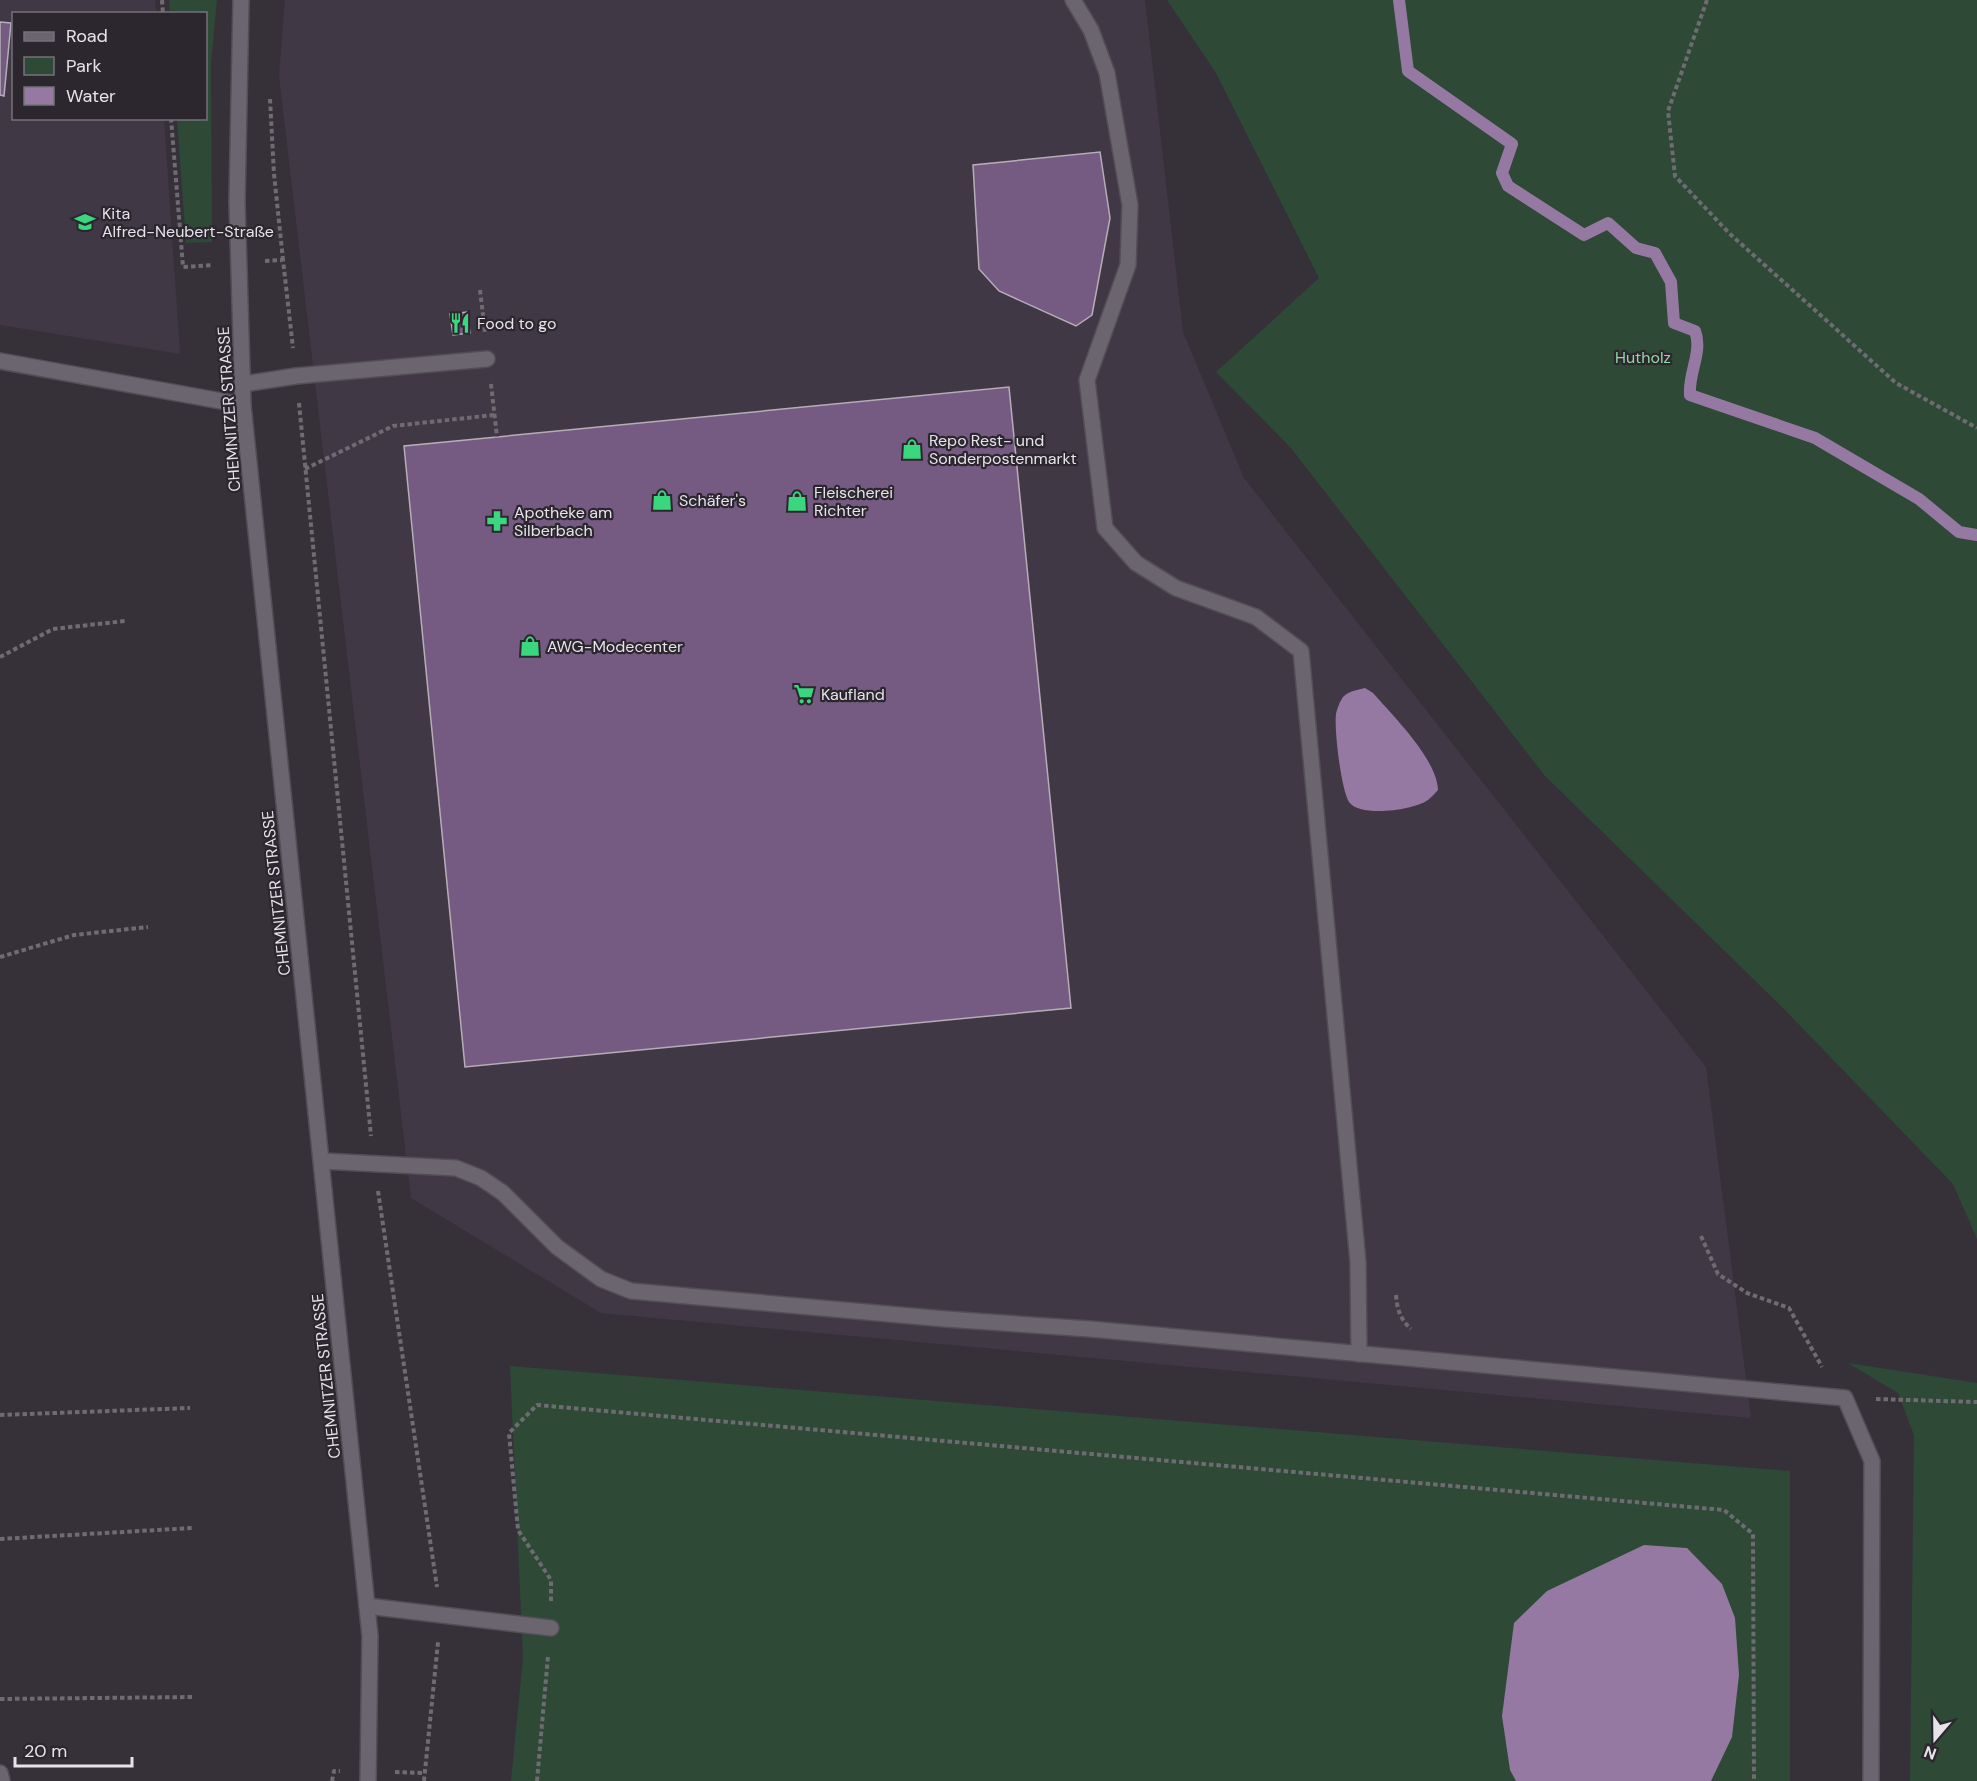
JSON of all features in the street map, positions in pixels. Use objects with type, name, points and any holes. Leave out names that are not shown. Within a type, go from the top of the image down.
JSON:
[{"type":"street","name":"CHEMNITZER STRASSE","points":[[241,0],[237,202],[243,405],[370,1636],[368,1781]]},
{"type":"street","points":[[1073,0],[1091,30],[1107,73],[1130,205],[1128,265],[1087,380],[1104,528],[1136,563],[1146,570],[1176,588],[1256,617],[1301,651],[1358,1262],[1359,1354]]},
{"type":"street","points":[[243,384],[296,376],[487,359]]},
{"type":"street","points":[[0,361],[243,405]]},
{"type":"street","points":[[322,1161],[456,1167],[481,1178],[502,1193],[557,1246],[601,1279],[631,1291],[945,1319],[1089,1329],[1845,1398],[1872,1461],[1871,1781]]},
{"type":"street","points":[[367,1606],[551,1628]]},
{"type":"street","points":[[0,1773],[2,1781]]},
{"type":"path","points":[[1707,0],[1668,111],[1675,176],[1729,233],[1896,383],[1977,428]]},
{"type":"path","points":[[270,96],[274,174],[374,1164],[441,1616],[424,1781]]},
{"type":"path","points":[[171,120],[183,267],[283,260]]},
{"type":"path","points":[[305,470],[393,426],[494,415]]},
{"type":"path","points":[[0,657],[53,629],[125,621]]},
{"type":"path","points":[[0,957],[74,935],[148,927]]},
{"type":"path","points":[[1701,1236],[1718,1274],[1747,1293],[1788,1308],[1811,1345],[1826,1376],[1845,1398],[1977,1402]]},
{"type":"path","points":[[1396,1295],[1397,1307],[1404,1323],[1418,1333]]},
{"type":"path","points":[[537,1781],[551,1628],[551,1580],[518,1530],[509,1432],[537,1405],[1724,1510],[1753,1534],[1754,1781]]},
{"type":"path","points":[[0,1415],[190,1408]]},
{"type":"path","points":[[0,1539],[192,1528]]},
{"type":"path","points":[[0,1699],[194,1697]]},
{"type":"shaded area","name":"Kita Alfred-Neubert-Straße","points":[[0,0],[155,0],[156,12],[12,12],[12,120],[164,120],[180,354],[0,325]]},
{"type":"shaded area","points":[[285,0],[1145,0],[1183,332],[1244,478],[1706,1067],[1751,1418],[601,1313],[411,1198],[279,76]]},
{"type":"green space","points":[[169,0],[217,0],[211,63],[212,242],[186,243],[177,120],[207,120],[207,12],[170,12]]},
{"type":"green space","name":"Hutholz","points":[[1167,0],[1977,0],[1977,1239],[1953,1184],[1783,1008],[1545,776],[1291,448],[1216,372],[1319,278],[1216,73]]},
{"type":"green space","points":[[1848,1363],[1977,1383],[1977,1781],[1910,1781],[1914,1435],[1898,1393]]},
{"type":"green space","points":[[510,1366],[1790,1471],[1790,1781],[511,1781],[523,1658]]},
{"type":"water","points":[[1365,688],[1373,693],[1413,738],[1430,765],[1438,790],[1421,804],[1387,811],[1375,811],[1355,807],[1349,802],[1343,785],[1339,759],[1336,714],[1343,697],[1350,692]]},
{"type":"water","points":[[1644,1545],[1687,1548],[1722,1584],[1735,1618],[1739,1675],[1732,1737],[1711,1781],[1516,1781],[1510,1770],[1502,1716],[1514,1623],[1547,1591]]},
{"type":"building","points":[[0,22],[11,23],[4,96],[0,95]]},
{"type":"building","points":[[1100,152],[1110,218],[1092,315],[1076,326],[999,291],[979,269],[973,165]]},
{"type":"building","name":"Food to go","points":[[467,312],[470,333],[453,335],[450,314]]},
{"type":"building","points":[[1009,387],[1071,1008],[465,1067],[404,446]]},
{"type":"waterway","points":[[1399,0],[1408,71],[1512,144],[1502,173],[1508,186],[1584,235],[1608,223],[1636,248],[1655,253],[1671,282],[1674,323],[1695,331],[1697,339],[1690,395],[1815,438],[1919,499],[1959,532],[1977,535]]},
{"type":"place","name":"Kita Alfred-Neubert-Straße","points":[[85,222]]},
{"type":"place","name":"Food to go","points":[[460,323]]},
{"type":"place","name":"Repo Rest- und Sonderpostenmarkt","points":[[912,449]]},
{"type":"place","name":"Schäfer's","points":[[662,500]]},
{"type":"place","name":"Fleischerei Richter","points":[[797,501]]},
{"type":"place","name":"Apotheke am Silberbach","points":[[497,521]]},
{"type":"place","name":"AWG-Modecenter","points":[[530,646]]},
{"type":"place","name":"Kaufland","points":[[804,694]]}]
